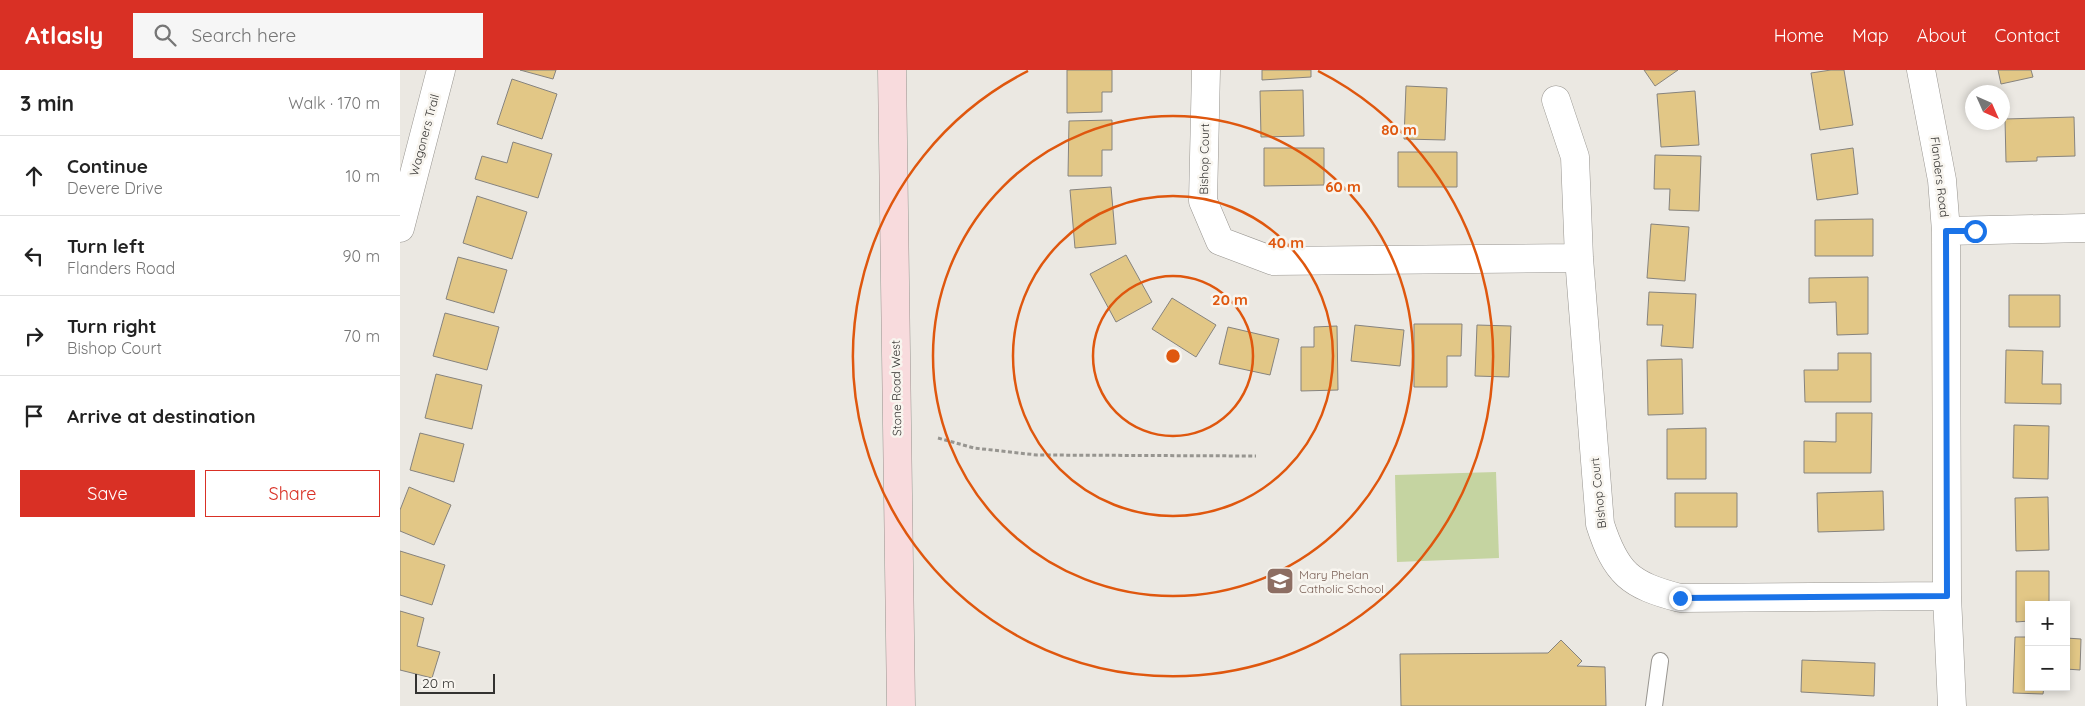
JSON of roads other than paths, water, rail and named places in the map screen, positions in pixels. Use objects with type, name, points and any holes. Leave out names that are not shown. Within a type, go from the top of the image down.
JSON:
[{"type":"main road","name":"Stone Road West","points":[[892,70],[901,706]]},
{"type":"street","name":"Wagoners Trail","points":[[400,228],[441,70]]},
{"type":"street","name":"Bishop Court","points":[[1206,70],[1203,201],[1220,241],[1273,261],[1579,258]]},
{"type":"street","name":"Flanders Road","points":[[1921,70],[1942,180],[1946,231],[1947,596],[1952,706]]},
{"type":"street","name":"Bishop Court","points":[[1556,100],[1575,156],[1579,258],[1600,524],[1608,549],[1622,572],[1638,584],[1680,598],[1947,596]]},
{"type":"street","points":[[1946,231],[2085,228]]},
{"type":"lane","points":[[1654,706],[1660,662]]},
{"type":"place","name":"Mary Phelan Catholic School","points":[[1280,581]]}]
